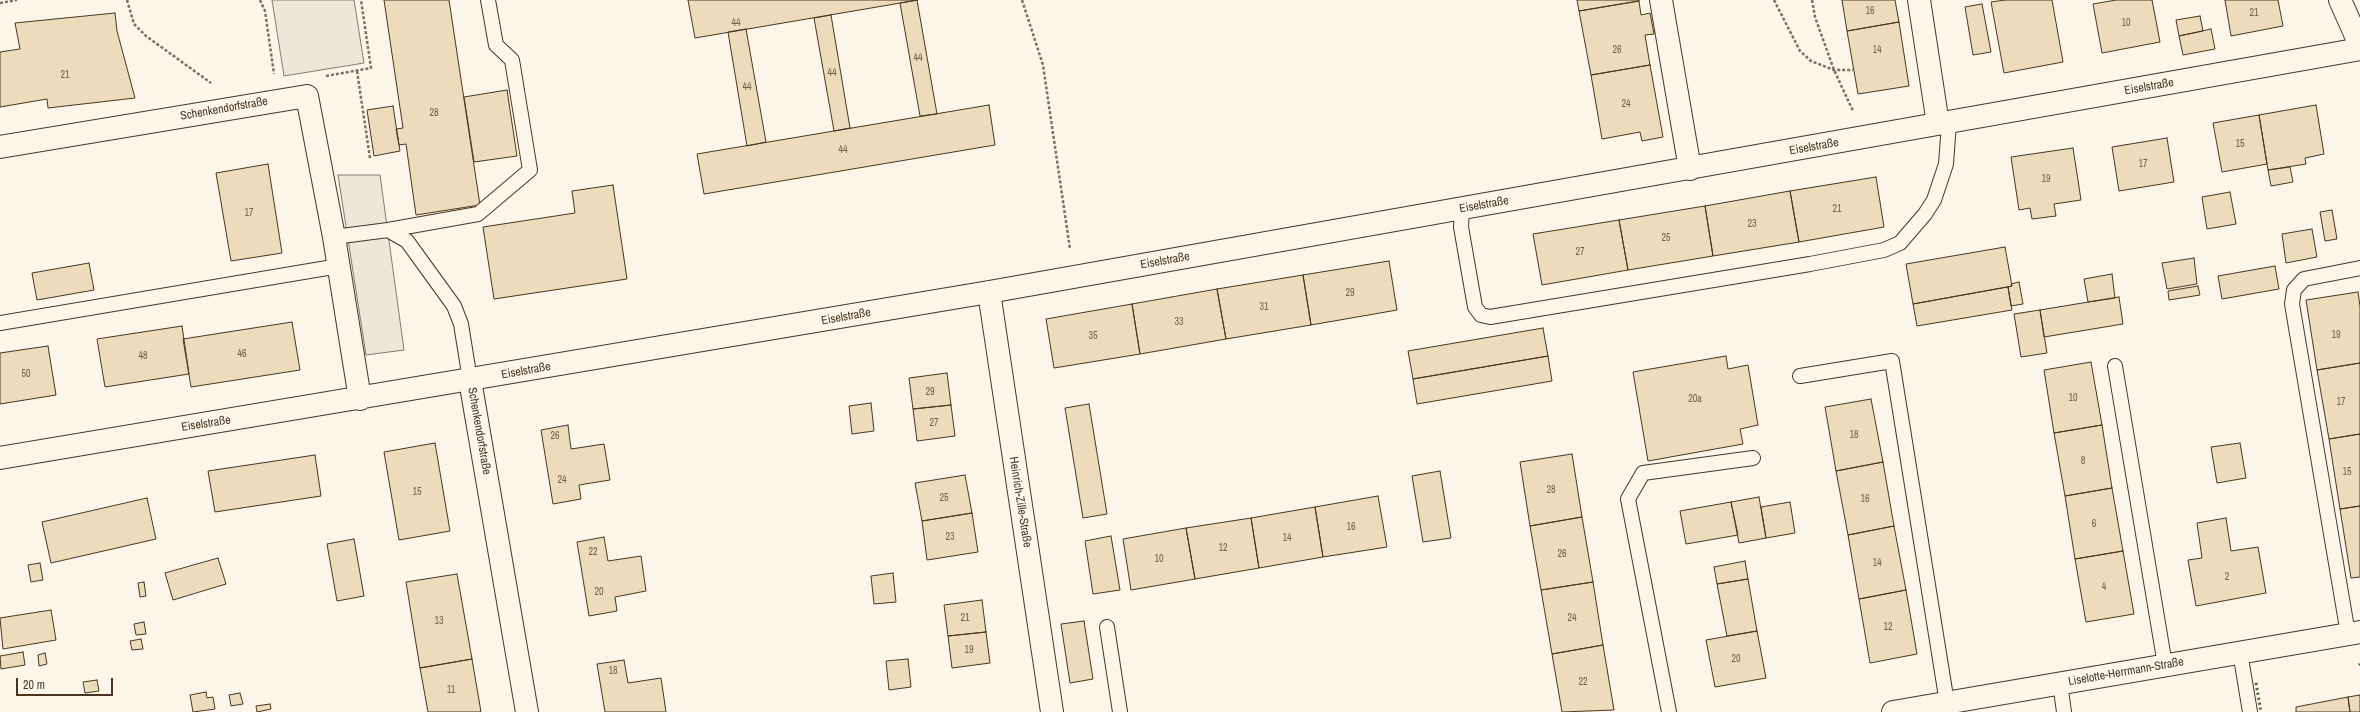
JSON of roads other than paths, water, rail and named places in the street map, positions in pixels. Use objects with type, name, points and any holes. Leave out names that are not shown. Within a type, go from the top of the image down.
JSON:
[{"type":"street","points":[[1661,0],[1690,169]]},
{"type":"street","points":[[1919,0],[1943,123]]},
{"type":"street","points":[[2340,0],[2360,45]]},
{"type":"street","name":"Eiselstraße","points":[[0,458],[989,292],[1690,169],[2360,49]]},
{"type":"street","name":"Schenkendorfstraße","points":[[0,147],[307,96],[334,237],[360,398]]},
{"type":"street","name":"Heinrich-Zille-Straße","points":[[989,292],[1052,712]]},
{"type":"street","name":"Schenkendorfstraße","points":[[470,380],[527,712]]},
{"type":"street","name":"Liselotte-Herrmann-Straße","points":[[1893,712],[2354,633]]},
{"type":"lane","points":[[334,237],[388,230],[478,214],[530,170],[512,60],[496,45],[488,0]]},
{"type":"lane","points":[[1462,209],[1461,227],[1475,307],[1481,315],[1490,317],[1817,263],[1884,250],[1900,243],[1912,230],[1934,200],[1942,180],[1946,164],[1943,123]]},
{"type":"lane","name":"Schenkendorfstraße","points":[[388,230],[407,241],[454,306],[461,324],[470,380]]},
{"type":"lane","points":[[0,323],[339,266]]},
{"type":"lane","points":[[2354,633],[2292,304],[2294,290],[2304,279],[2360,268]]},
{"type":"lane","points":[[1800,376],[1892,361],[1947,703]]},
{"type":"lane","points":[[2115,366],[2165,665]]},
{"type":"lane","points":[[1669,712],[1628,499],[1643,473],[1753,458]]},
{"type":"lane","points":[[1107,627],[1120,712]]},
{"type":"lane","points":[[2240,652],[2250,712]]},
{"type":"lane","points":[[2060,684],[2064,712]]}]
